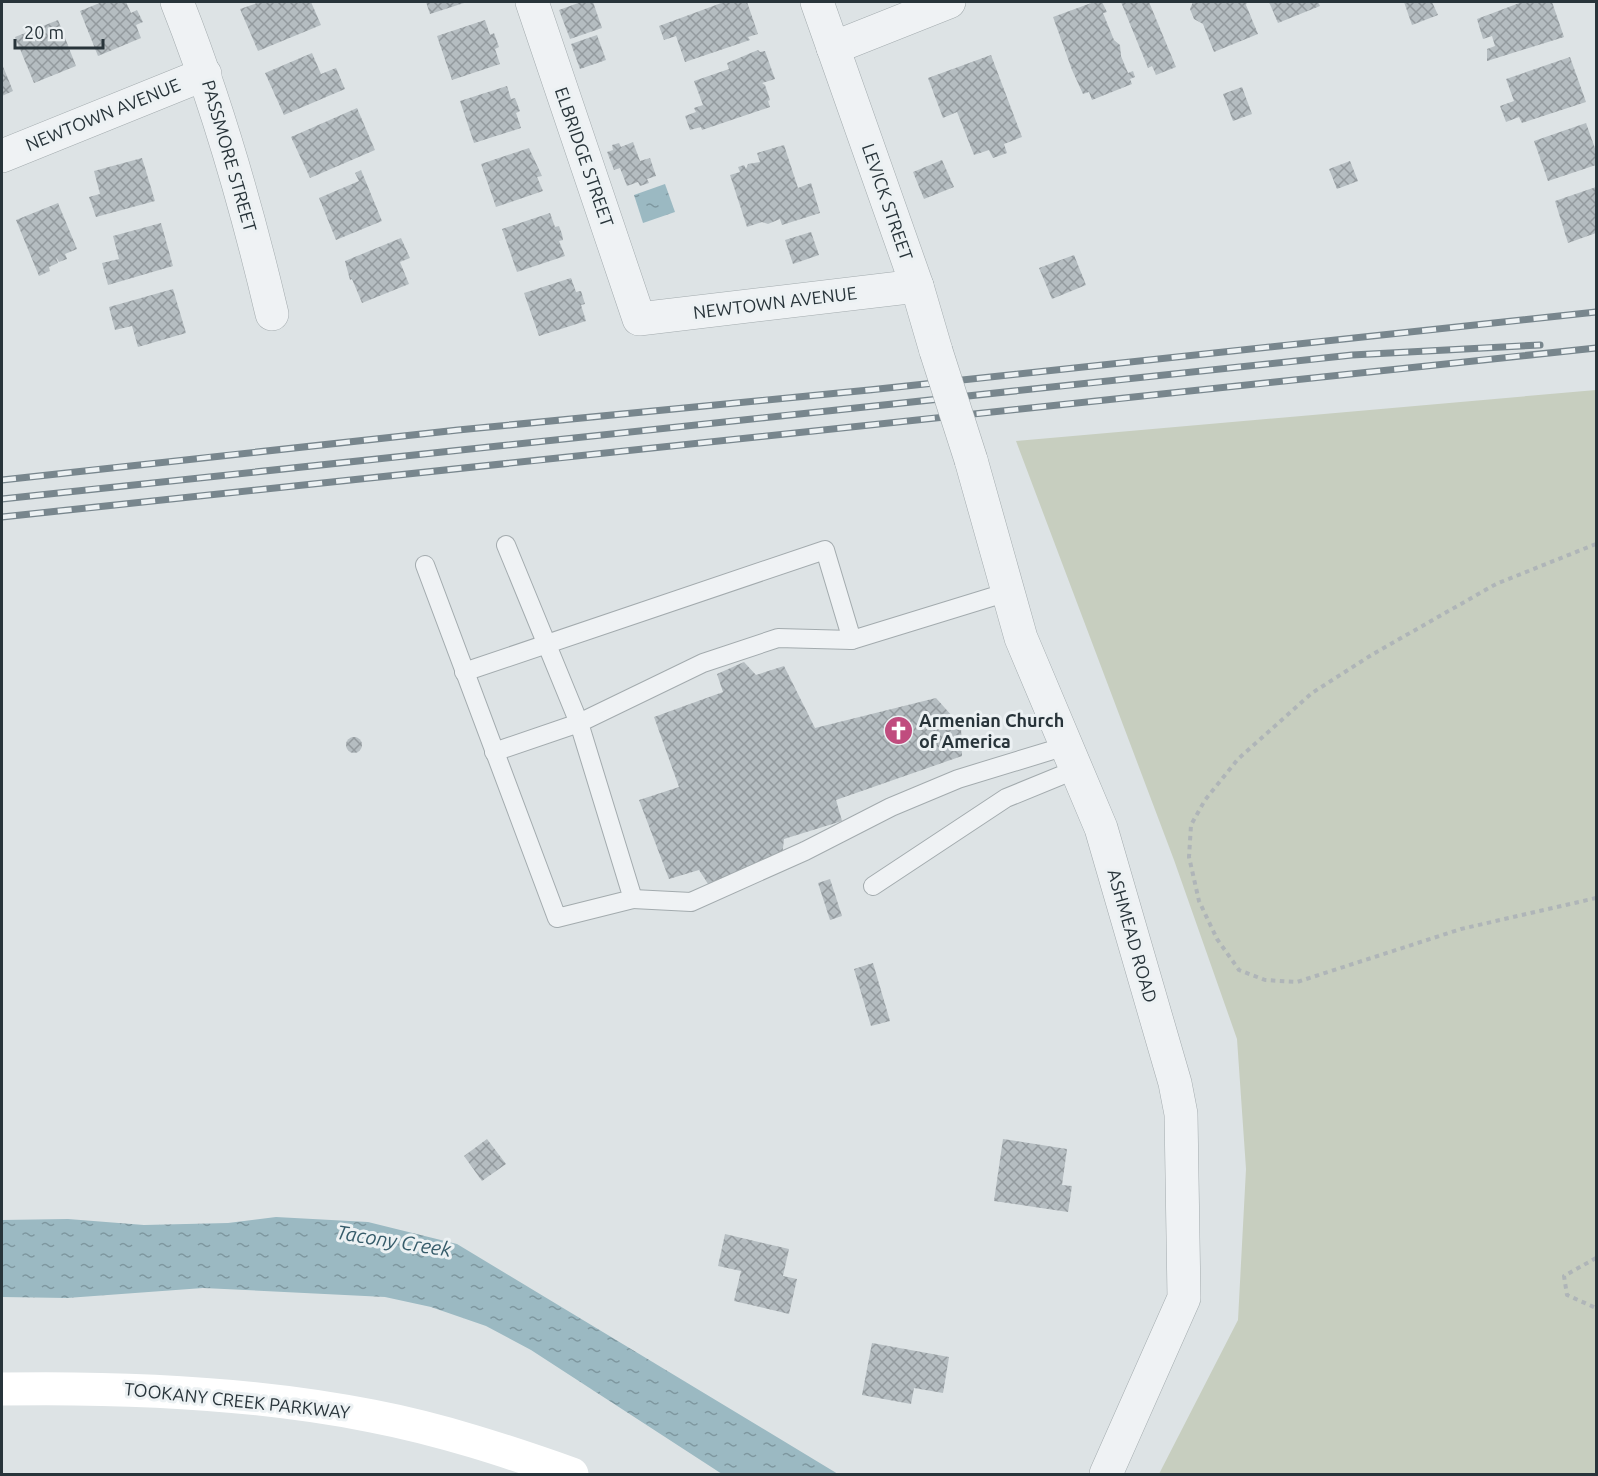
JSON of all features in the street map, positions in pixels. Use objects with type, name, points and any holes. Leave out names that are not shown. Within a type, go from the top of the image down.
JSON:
[{"type":"main road","name":"TOOKANY CREEK PARKWAY","points":[[2,1389],[110,1388],[286,1402],[376,1417],[460,1437],[572,1474]]},
{"type":"street","name":"PASSMORE STREET","points":[[177,2],[205,74],[258,255],[272,314]]},
{"type":"street","name":"ELBRIDGE STREET","points":[[532,2],[637,313]]},
{"type":"street","name":"LEVICK STREET","points":[[817,2],[917,286],[954,404]]},
{"type":"street","points":[[833,48],[949,2]]},
{"type":"street","name":"NEWTOWN AVENUE","points":[[2,156],[205,74]]},
{"type":"street","name":"NEWTOWN AVENUE","points":[[637,313],[639,319],[917,286]]},
{"type":"street","name":"ASHMEAD ROAD","points":[[954,404],[1021,638],[1101,828],[1175,1083],[1181,1114],[1184,1298],[1107,1474]]},
{"type":"lane","points":[[506,545],[579,723],[633,899]]},
{"type":"lane","points":[[464,672],[825,550],[852,640]]},
{"type":"lane","points":[[425,565],[557,918],[633,899],[690,902],[805,851],[891,807],[958,779],[1071,758]]},
{"type":"lane","points":[[494,752],[579,723],[703,663],[778,638],[852,640],[1008,592]]},
{"type":"lane","points":[[873,886],[1071,758]]},
{"type":"path","points":[[1596,544],[1496,584],[1383,648],[1312,693],[1238,759],[1204,800],[1191,825],[1189,857],[1199,900],[1216,939],[1239,970],[1265,980],[1297,982],[1461,929],[1596,898]]},
{"type":"path","points":[[1596,1258],[1564,1276],[1567,1295],[1596,1308]]},
{"type":"green space","points":[[1596,390],[1596,1474],[1159,1474],[1238,1320],[1246,1169],[1237,1039],[1174,860],[1016,441]]},
{"type":"water","points":[[665,184],[675,212],[643,223],[634,195]]},
{"type":"water","name":"Tacony Creek","points":[[276,1217],[368,1222],[457,1244],[838,1474],[722,1474],[531,1350],[486,1326],[431,1307],[385,1297],[203,1288],[67,1298],[2,1297],[2,1220],[68,1219],[144,1225],[228,1223]]},
{"type":"building","points":[[102,2],[126,2],[131,13],[137,10],[143,22],[136,25],[141,38],[98,56],[80,11]]},
{"type":"building","points":[[260,2],[311,2],[321,25],[258,51],[240,9]]},
{"type":"building","points":[[426,2],[467,2],[430,14]]},
{"type":"building","points":[[581,2],[593,2],[602,28],[570,39],[559,10]]},
{"type":"building","points":[[724,2],[747,2],[758,34],[748,37],[750,40],[685,62],[676,36],[664,40],[659,26]]},
{"type":"building","points":[[1094,2],[1102,2],[1107,12],[1103,13],[1114,40],[1120,45],[1121,56],[1128,73],[1133,71],[1135,77],[1130,79],[1132,84],[1092,100],[1089,92],[1083,94],[1053,17]]},
{"type":"building","points":[[1121,2],[1149,2],[1176,67],[1156,75],[1152,66],[1148,68]]},
{"type":"building","points":[[1193,2],[1247,2],[1246,5],[1258,34],[1214,52],[1203,24],[1194,19],[1190,9]]},
{"type":"building","points":[[1269,2],[1318,2],[1320,6],[1278,23]]},
{"type":"building","points":[[1404,2],[1432,2],[1438,15],[1412,25]]},
{"type":"building","points":[[1522,2],[1552,2],[1564,37],[1487,61],[1487,49],[1495,46],[1492,36],[1483,39],[1477,19]]},
{"type":"building","points":[[58,20],[76,66],[34,83],[15,37]]},
{"type":"building","points":[[485,20],[490,35],[494,33],[499,47],[495,49],[500,64],[452,80],[437,36]]},
{"type":"building","points":[[597,35],[606,60],[580,69],[571,44]]},
{"type":"building","points":[[758,50],[765,51],[775,79],[762,83],[765,85],[770,100],[768,101],[770,107],[702,130],[701,127],[690,130],[685,116],[696,112],[694,108],[703,105],[694,81],[729,69],[727,63]]},
{"type":"building","points":[[312,53],[321,74],[336,68],[345,89],[284,115],[265,73]]},
{"type":"building","points":[[991,55],[1022,137],[1004,144],[1007,153],[993,158],[989,150],[974,155],[957,112],[943,118],[928,78]]},
{"type":"building","points":[[1570,57],[1586,102],[1522,123],[1519,117],[1506,122],[1500,106],[1514,101],[1506,79]]},
{"type":"building","points":[[2,64],[13,91],[2,96]]},
{"type":"building","points":[[507,86],[511,99],[515,98],[520,111],[516,113],[521,128],[474,143],[460,101]]},
{"type":"building","points":[[1242,87],[1252,114],[1233,121],[1223,94]]},
{"type":"building","points":[[357,108],[375,150],[310,178],[291,137]]},
{"type":"building","points":[[1586,123],[1596,151],[1596,165],[1548,181],[1534,141]]},
{"type":"building","points":[[633,142],[640,161],[650,158],[656,176],[647,179],[649,183],[640,186],[638,182],[627,186],[620,168],[614,170],[607,152],[613,150],[612,145],[619,143],[621,147]]},
{"type":"building","points":[[784,145],[798,188],[811,183],[820,213],[782,225],[780,219],[768,224],[762,222],[747,227],[730,175],[740,172],[738,167],[744,165],[746,169],[748,164],[760,162],[757,153]]},
{"type":"building","points":[[529,148],[542,176],[537,177],[543,191],[496,207],[481,164]]},
{"type":"building","points":[[142,158],[155,201],[96,217],[89,197],[100,194],[94,171]]},
{"type":"building","points":[[942,160],[954,187],[924,199],[913,172]]},
{"type":"building","points":[[1350,161],[1358,181],[1337,189],[1329,169]]},
{"type":"building","points":[[361,170],[382,221],[336,240],[319,198],[359,181],[355,173]]},
{"type":"building","points":[[1596,187],[1596,233],[1568,243],[1555,201]]},
{"type":"building","points":[[58,203],[77,249],[65,254],[67,259],[59,262],[56,257],[58,263],[49,267],[50,271],[39,276],[16,220]]},
{"type":"building","points":[[550,213],[555,227],[559,226],[562,234],[563,240],[559,241],[565,256],[517,272],[502,229]]},
{"type":"building","points":[[161,223],[173,266],[108,285],[102,263],[119,259],[113,236]]},
{"type":"building","points":[[811,232],[819,255],[793,264],[785,240]]},
{"type":"building","points":[[401,238],[410,258],[400,262],[409,284],[362,303],[352,279],[350,280],[345,261]]},
{"type":"building","points":[[1074,255],[1086,285],[1052,299],[1039,268]]},
{"type":"building","points":[[571,278],[576,292],[581,291],[585,304],[581,305],[586,321],[539,336],[524,293]]},
{"type":"building","points":[[173,289],[186,333],[138,347],[132,326],[115,330],[109,307]]},
{"type":"building","points":[[744,662],[756,675],[784,666],[815,728],[936,698],[961,726],[962,756],[836,800],[842,821],[784,839],[782,857],[710,887],[699,870],[669,879],[639,800],[679,787],[654,717],[723,692],[717,674]]},
{"type":"building","points":[[351,737],[357,737],[362,745],[360,751],[351,753],[346,748],[346,742]]},
{"type":"building","points":[[830,879],[842,916],[830,920],[818,883]]},
{"type":"building","points":[[873,963],[890,1021],[871,1026],[854,969]]},
{"type":"building","points":[[487,1139],[506,1164],[482,1181],[464,1156]]},
{"type":"building","points":[[1003,1139],[1067,1149],[1062,1185],[1072,1186],[1068,1212],[994,1201]]},
{"type":"building","points":[[725,1234],[789,1249],[783,1276],[797,1279],[789,1314],[734,1301],[741,1271],[718,1266]]},
{"type":"building","points":[[872,1343],[949,1357],[943,1393],[914,1388],[911,1404],[862,1395]]},
{"type":"railway","points":[[2,480],[458,430],[869,390],[1596,312]]},
{"type":"railway","points":[[2,499],[1352,355],[1540,345]]},
{"type":"railway","points":[[2,517],[1596,348]]},
{"type":"place","name":"Armenian Church of America","points":[[898,731]]}]
